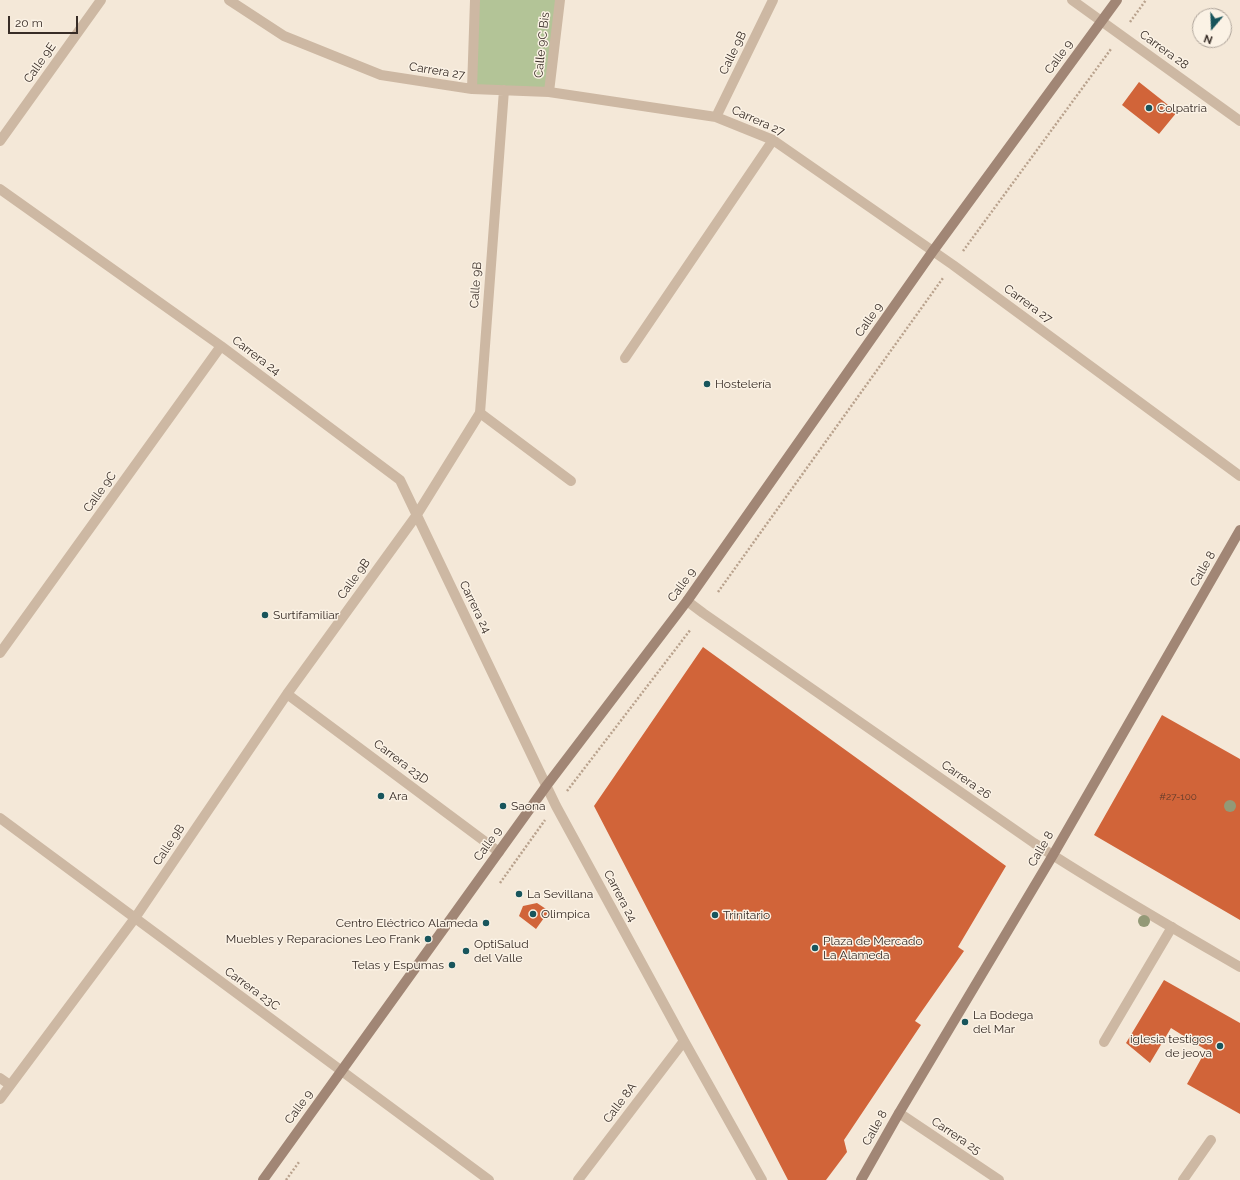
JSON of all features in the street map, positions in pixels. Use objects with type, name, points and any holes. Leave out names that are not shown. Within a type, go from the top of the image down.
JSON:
[{"type":"main road","name":"Calle 9","points":[[263,1180],[547,785],[687,601],[933,252],[1116,0]]},
{"type":"main road","name":"Calle 8","points":[[861,1180],[1052,855],[1240,530]]},
{"type":"street","name":"Calle 9E","points":[[0,142],[100,0]]},
{"type":"street","name":"Carrera 27","points":[[229,0],[284,36],[381,75],[472,89],[549,92],[716,117],[773,140],[933,252],[1240,476]]},
{"type":"street","points":[[472,89],[475,0]]},
{"type":"street","name":"Calle 9C Bis","points":[[549,92],[560,0]]},
{"type":"street","name":"Calle 9B","points":[[716,117],[772,0]]},
{"type":"street","name":"Carrera 28","points":[[1072,0],[1240,121]]},
{"type":"street","name":"Calle 9B","points":[[0,1099],[135,918],[287,694],[416,516],[480,413],[504,90]]},
{"type":"street","points":[[625,358],[773,140]]},
{"type":"street","name":"Carrera 24","points":[[0,189],[221,346],[400,480],[556,806],[684,1042],[762,1180]]},
{"type":"street","name":"Calle 9C","points":[[0,653],[221,346]]},
{"type":"street","points":[[480,413],[571,481]]},
{"type":"street","name":"Carrera 26","points":[[687,601],[702,613],[1052,855],[1240,967]]},
{"type":"street","name":"Carrera 23D","points":[[287,694],[499,852]]},
{"type":"street","name":"Carrera 23C","points":[[0,818],[489,1180]]},
{"type":"street","points":[[1104,1042],[1172,927]]},
{"type":"street","name":"Calle 8A","points":[[578,1180],[684,1042]]},
{"type":"street","points":[[0,1078],[10,1085]]},
{"type":"street","name":"Carrera 25","points":[[899,1114],[999,1180]]},
{"type":"street","points":[[1183,1180],[1211,1140]]},
{"type":"path","points":[[963,251],[1146,0]]},
{"type":"path","points":[[718,592],[943,278]]},
{"type":"path","points":[[496,888],[556,806],[691,629]]},
{"type":"green space","points":[[475,0],[560,0],[549,92],[472,89]]},
{"type":"building","name":"Colpatria","points":[[1139,82],[1177,112],[1159,134],[1122,105]]},
{"type":"building","name":"Plaza de Mercado La Alameda","points":[[703,647],[1006,866],[958,947],[964,951],[915,1021],[921,1025],[844,1140],[847,1152],[826,1180],[788,1180],[594,806]]},
{"type":"building","points":[[1162,715],[1240,759],[1240,920],[1094,835]]},
{"type":"building","name":"Olimpica","points":[[537,903],[549,911],[536,929],[519,916],[523,906]]},
{"type":"building","name":"iglesia testigos de jeova","points":[[1164,980],[1240,1023],[1240,1114],[1187,1084],[1206,1050],[1171,1028],[1150,1063],[1126,1043]]},
{"type":"place","name":"Colpatria","points":[[1149,108]]},
{"type":"place","name":"Hostelería","points":[[707,384]]},
{"type":"place","name":"Surtifamiliar","points":[[265,615]]},
{"type":"place","name":"Ara","points":[[381,796]]},
{"type":"place","name":"Saona","points":[[503,806]]},
{"type":"place","name":"La Sevillana","points":[[519,894]]},
{"type":"place","name":"Olimpica","points":[[533,914]]},
{"type":"place","name":"Trinitario","points":[[715,915]]},
{"type":"place","name":"Centro Eléctrico Alameda","points":[[486,923]]},
{"type":"place","name":"Muebles y Reparaciones Leo Frank","points":[[428,939]]},
{"type":"place","name":"Plaza de Mercado La Alameda","points":[[815,948]]},
{"type":"place","name":"OptiSalud del Valle","points":[[466,951]]},
{"type":"place","name":"Telas y Espumas","points":[[452,965]]},
{"type":"place","name":"La Bodega del Mar","points":[[965,1022]]},
{"type":"place","name":"iglesia testigos de jeova","points":[[1220,1046]]}]
